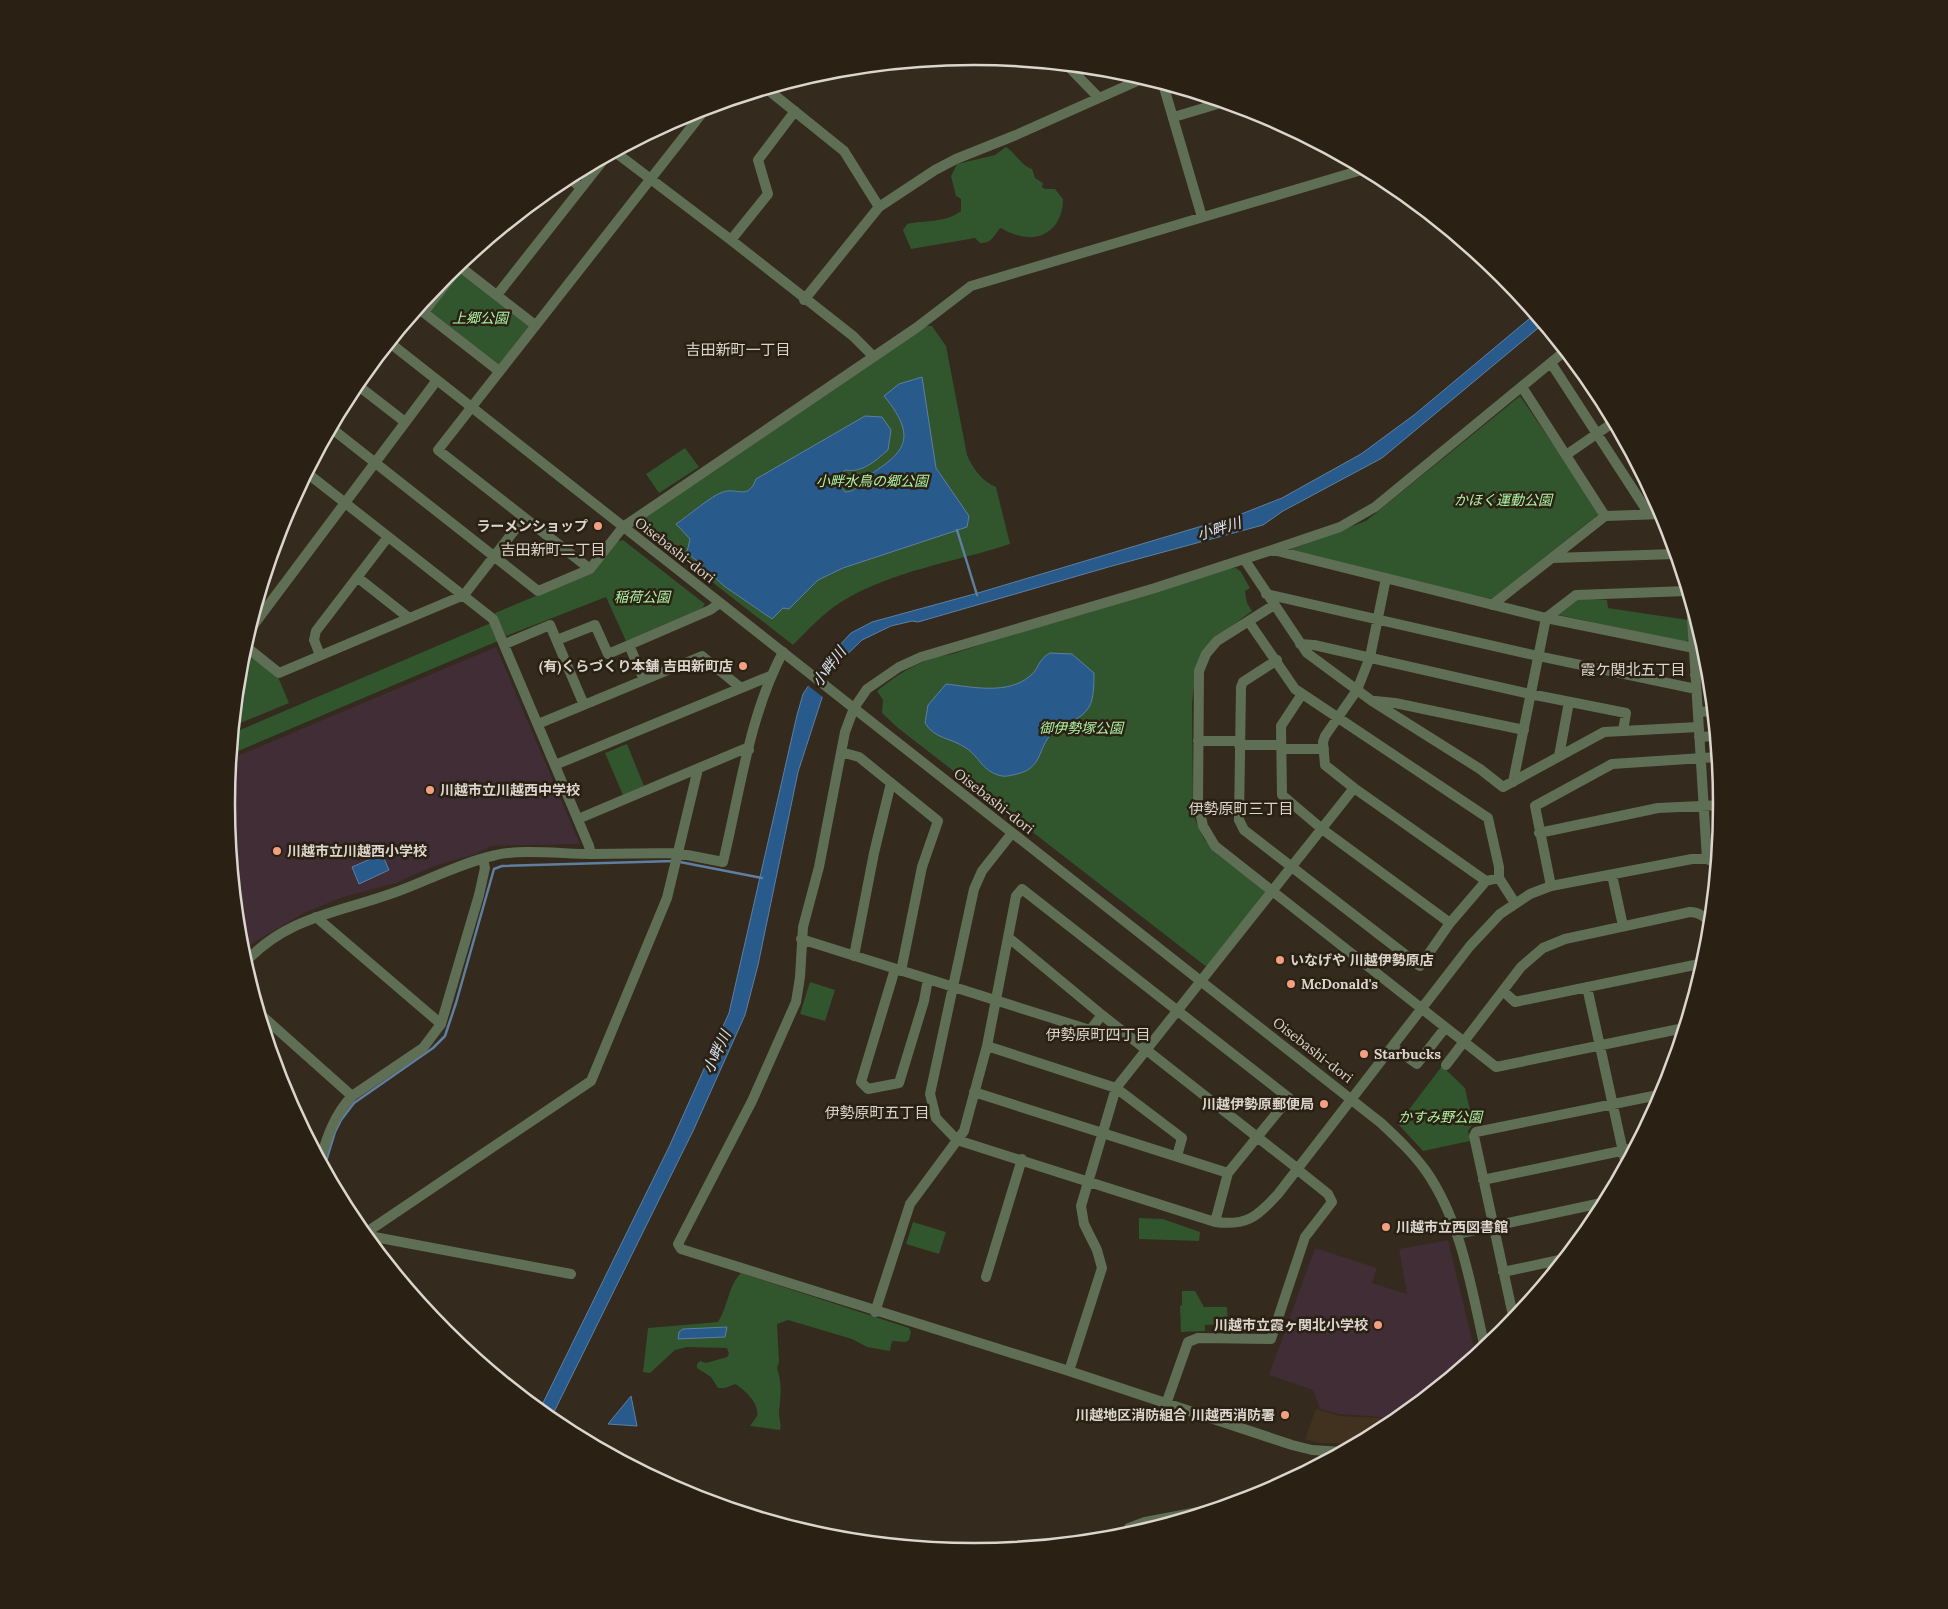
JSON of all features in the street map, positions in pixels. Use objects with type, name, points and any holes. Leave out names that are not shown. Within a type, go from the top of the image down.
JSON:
[{"type":"street","points":[[1073,71],[1098,97]]},
{"type":"street","points":[[804,300],[879,207],[935,170],[956,159],[1016,135],[1133,83]]},
{"type":"street","points":[[1165,90],[1202,217]]},
{"type":"street","points":[[773,93],[844,151],[879,207]]},
{"type":"street","points":[[1174,117],[1214,105]]},
{"type":"street","points":[[731,240],[768,194],[758,160],[795,111]]},
{"type":"street","points":[[590,569],[438,450],[698,118]]},
{"type":"street","points":[[620,156],[853,336],[874,356]]},
{"type":"street","points":[[497,295],[596,169]]},
{"type":"street","points":[[336,432],[538,591],[590,569],[623,527],[930,318],[958,294],[971,286],[1356,172]]},
{"type":"street","points":[[575,183],[581,188]]},
{"type":"street","points":[[467,267],[497,295],[535,325]]},
{"type":"street","points":[[423,312],[499,371]]},
{"type":"street","name":"Oisebashi-dori","points":[[394,346],[1203,981],[1352,1099],[1398,1139],[1425,1170],[1443,1199],[1457,1234],[1483,1340]]},
{"type":"street","points":[[1332,1451],[1312,1450],[1292,1444],[1069,1371],[875,1312],[681,1249],[678,1244],[752,1101],[796,1002],[800,977],[801,939],[819,867],[851,705],[867,689],[899,667],[922,657],[1244,559],[1340,527],[1360,516],[1436,458],[1561,354]]},
{"type":"street","points":[[1551,364],[1650,514]]},
{"type":"street","points":[[261,610],[345,503],[437,380]]},
{"type":"street","points":[[1522,387],[1606,516]]},
{"type":"street","points":[[363,389],[406,422]]},
{"type":"street","points":[[1566,456],[1608,426]]},
{"type":"street","points":[[311,476],[489,614],[505,644],[591,854]]},
{"type":"street","points":[[1492,605],[1606,516],[1653,514]]},
{"type":"street","points":[[251,651],[279,673],[464,595],[524,518]]},
{"type":"street","points":[[320,655],[314,640],[316,632],[388,537]]},
{"type":"street","points":[[1272,550],[1546,618],[1694,648]]},
{"type":"street","points":[[1552,558],[1669,554]]},
{"type":"street","points":[[1244,559],[1307,653],[1372,701],[1480,769],[1503,787],[1604,732],[1699,732],[1710,735]]},
{"type":"street","points":[[357,577],[409,618]]},
{"type":"street","points":[[1386,578],[1370,657],[1357,690],[1326,736],[1324,749],[1325,765],[1354,788],[1486,881]]},
{"type":"street","points":[[1513,782],[1546,618],[1576,595],[1681,591]]},
{"type":"street","points":[[1266,594],[1538,656],[1696,688]]},
{"type":"street","points":[[557,640],[596,624],[608,654],[710,610],[720,603]]},
{"type":"street","points":[[1274,605],[1217,641],[1206,654],[1199,671],[1199,815],[1208,836],[1215,846],[1422,1008],[1463,1043],[1496,1067],[1678,1029]]},
{"type":"street","points":[[1249,622],[1277,660],[1295,689],[1488,818],[1499,867],[1499,878],[1515,903]]},
{"type":"street","points":[[505,644],[550,625],[584,705]]},
{"type":"street","points":[[1694,640],[1703,806],[1711,858]]},
{"type":"street","points":[[629,644],[644,680]]},
{"type":"street","points":[[1300,644],[1370,657],[1530,694],[1626,713],[1623,731]]},
{"type":"street","points":[[251,958],[282,933],[316,917],[384,897],[483,859],[504,853],[677,853],[723,862],[749,750],[770,676],[783,652]]},
{"type":"street","points":[[538,724],[702,656],[741,688]]},
{"type":"street","points":[[1277,660],[1243,682],[1240,687],[1240,824],[1244,830],[1420,966],[1450,924],[1486,881],[1499,878]]},
{"type":"street","points":[[1695,675],[1701,675]]},
{"type":"street","points":[[556,765],[770,676]]},
{"type":"street","points":[[1302,694],[1283,721],[1281,747],[1282,795],[1322,828],[1450,924]]},
{"type":"street","points":[[1372,701],[1395,703],[1524,730]]},
{"type":"street","points":[[1559,756],[1569,702]]},
{"type":"street","points":[[1698,712],[1707,711]]},
{"type":"street","points":[[1198,742],[1324,749]]},
{"type":"street","points":[[578,819],[744,749],[749,750]]},
{"type":"street","points":[[841,752],[859,757],[938,821],[922,867],[898,970],[861,1082],[868,1089],[899,1083],[924,1001],[928,979]]},
{"type":"street","points":[[1551,886],[1535,806],[1612,764],[1712,757]]},
{"type":"street","points":[[370,1231],[591,1081],[672,883],[677,853],[696,773],[695,770]]},
{"type":"street","points":[[854,956],[874,853],[891,783]]},
{"type":"street","points":[[1069,1371],[1102,1268],[1097,1250],[1084,1224],[1081,1206],[1116,1088],[1179,1012],[1354,788]]},
{"type":"street","points":[[1539,833],[1658,808],[1714,805]]},
{"type":"street","points":[[1012,833],[977,878],[930,1094],[936,1118],[957,1140],[1089,1180],[1215,1222],[1230,1224],[1250,1220],[1263,1211],[1298,1170],[1470,946],[1500,914],[1515,903],[1551,886],[1677,861],[1711,861]]},
{"type":"street","points":[[322,1152],[326,1137],[335,1118],[352,1096],[423,1048],[442,1024],[479,895],[485,868],[483,859]]},
{"type":"street","points":[[1612,874],[1623,926]]},
{"type":"street","points":[[875,1312],[910,1204],[964,1131],[986,1046],[1016,896],[1022,889],[1288,1098],[1228,1173],[1215,1222]]},
{"type":"street","points":[[1446,1065],[1521,966],[1544,948],[1565,938],[1690,912],[1697,912],[1704,919]]},
{"type":"street","points":[[316,917],[442,1024]]},
{"type":"street","points":[[1009,938],[1102,1015],[1148,1049],[1328,1194],[1332,1202],[1305,1237],[1271,1340],[1198,1338],[1188,1342],[1166,1404]]},
{"type":"street","points":[[801,939],[1090,1030],[1102,1015]]},
{"type":"street","points":[[1503,991],[1515,1002],[1695,965]]},
{"type":"street","points":[[1587,987],[1614,1104],[1624,1157]]},
{"type":"street","points":[[268,1021],[352,1096]]},
{"type":"street","points":[[1393,1047],[1417,1064],[1445,1028]]},
{"type":"street","points":[[986,1046],[1116,1088],[1182,1138],[1177,1156]]},
{"type":"street","points":[[974,1092],[1228,1173]]},
{"type":"street","points":[[1513,1310],[1483,1180],[1474,1136],[1476,1132],[1653,1096]]},
{"type":"street","points":[[1483,1180],[1627,1150]]},
{"type":"street","points":[[986,1277],[1022,1159]]},
{"type":"street","points":[[1457,1234],[1596,1204]]},
{"type":"street","points":[[374,1237],[571,1274]]},
{"type":"street","points":[[1503,1272],[1556,1261]]},
{"type":"street","points":[[1133,1526],[1145,1522],[1172,1517]]},
{"type":"shaded area","name":"川越市立川越西中学校","points":[[496,647],[580,844],[491,846],[476,854],[434,866],[396,883],[340,898],[304,913],[253,943],[249,948],[236,853],[236,756]]},
{"type":"shaded area","name":"川越市立霞ヶ関北小学校","points":[[1448,1240],[1474,1349],[1424,1391],[1383,1420],[1381,1417],[1338,1414],[1320,1409],[1313,1390],[1269,1375],[1315,1248],[1377,1268],[1372,1283],[1407,1294],[1399,1249]]},
{"type":"shaded area","points":[[1316,1409],[1340,1416],[1380,1418],[1382,1421],[1347,1443],[1319,1443],[1305,1439]]},
{"type":"green space","points":[[1006,147],[1032,169],[1035,178],[1043,183],[1042,187],[1045,189],[1055,189],[1063,199],[1062,210],[1054,227],[1040,236],[1031,237],[1010,233],[1000,228],[992,239],[984,243],[980,243],[975,238],[911,249],[903,230],[907,224],[949,218],[961,211],[961,199],[956,196],[951,176],[957,164],[995,155]]},
{"type":"green space","name":"上郷公園","points":[[461,273],[529,326],[499,365],[430,311]]},
{"type":"green space","name":"小畔水鳥の郷公園","points":[[926,326],[932,326],[946,346],[967,455],[979,474],[996,487],[1010,544],[924,568],[860,591],[828,612],[793,645],[639,525],[639,521]]},
{"type":"green space","name":"かほく運動公園","points":[[1520,396],[1600,513],[1492,599],[1284,552],[1366,521]]},
{"type":"green space","points":[[685,448],[699,467],[659,493],[646,474]]},
{"type":"green space","name":"稲荷公園","points":[[623,540],[705,604],[702,608],[626,641],[606,597],[506,636],[495,613],[593,572],[615,542]]},
{"type":"green space","name":"御伊勢塚公園","points":[[1236,568],[1241,572],[1250,588],[1245,591],[1247,603],[1252,611],[1210,642],[1197,663],[1192,703],[1193,802],[1195,819],[1204,839],[1218,855],[1266,891],[1208,968],[898,728],[882,713],[883,700],[877,691],[903,672],[931,659],[1051,622],[1085,614],[1113,603],[1224,569]]},
{"type":"green space","points":[[1576,598],[1607,600],[1608,608],[1688,620],[1689,639],[1686,642],[1559,615],[1559,611]]},
{"type":"green space","points":[[491,623],[498,641],[236,752],[239,731]]},
{"type":"green space","points":[[250,655],[278,677],[289,703],[239,723]]},
{"type":"green space","points":[[627,744],[644,786],[623,795],[605,753]]},
{"type":"green space","points":[[810,982],[835,990],[825,1021],[800,1014]]},
{"type":"green space","name":"かすみ野公園","points":[[1442,1066],[1465,1088],[1473,1124],[1468,1131],[1470,1141],[1423,1151],[1398,1124]]},
{"type":"green space","points":[[1139,1218],[1163,1219],[1200,1232],[1199,1241],[1139,1239]]},
{"type":"green space","points":[[913,1222],[946,1232],[939,1254],[906,1244]]},
{"type":"green space","points":[[741,1273],[909,1328],[911,1332],[909,1340],[906,1342],[892,1341],[890,1351],[867,1347],[852,1339],[788,1320],[777,1324],[779,1362],[777,1368],[781,1389],[780,1430],[750,1426],[757,1416],[757,1411],[754,1402],[747,1393],[735,1384],[725,1388],[718,1388],[711,1377],[697,1368],[697,1364],[700,1361],[706,1363],[727,1357],[729,1354],[727,1348],[687,1347],[675,1350],[650,1373],[643,1372],[648,1328],[718,1322],[733,1284]]},
{"type":"green space","points":[[1182,1291],[1195,1291],[1204,1307],[1227,1307],[1228,1324],[1205,1325],[1205,1331],[1181,1332],[1180,1306],[1182,1305]]},
{"type":"water","name":"小畔川","points":[[1531,318],[1539,327],[1382,458],[1283,511],[1263,525],[918,622],[912,621],[891,626],[862,640],[831,670],[798,772],[758,965],[745,1015],[693,1131],[554,1412],[542,1404],[669,1147],[729,1013],[797,715],[803,694],[825,661],[851,633],[872,622],[978,593],[1212,523],[1221,522],[1282,498],[1361,454],[1414,415]]},
{"type":"water","points":[[922,377],[936,468],[969,516],[967,527],[843,568],[818,580],[789,609],[783,608],[772,619],[724,586],[687,552],[690,539],[676,524],[706,502],[723,492],[749,490],[756,479],[865,416],[882,417],[891,430],[888,450],[863,468],[845,470],[838,481],[845,492],[855,489],[860,481],[896,455],[902,446],[904,436],[902,425],[896,412],[884,396],[899,384]]},
{"type":"water","points":[[1050,653],[1072,654],[1094,673],[1092,700],[1081,716],[1052,733],[1047,739],[1036,763],[1025,771],[1005,776],[995,774],[986,768],[966,748],[933,732],[925,723],[928,705],[946,684],[978,688],[1011,686],[1030,676],[1043,658]]},
{"type":"water","points":[[382,854],[389,870],[359,884],[352,867]]},
{"type":"water","points":[[727,1327],[725,1337],[678,1339],[679,1332],[683,1329]]},
{"type":"water","points":[[631,1396],[637,1426],[608,1424]]},
{"type":"pier","points":[[818,667],[831,677],[824,698],[806,684]]},
{"type":"waterway","points":[[957,530],[977,595]]},
{"type":"waterway","points":[[326,1160],[335,1132],[341,1120],[354,1103],[433,1048],[445,1036],[494,869],[502,866],[674,861]]},
{"type":"waterway","points":[[680,862],[762,878]]},
{"type":"place","name":"ラーメンショップ","points":[[598,526]]},
{"type":"place","name":"(有)くらづくり本舗 吉田新町店","points":[[743,666]]},
{"type":"place","name":"川越市立川越西中学校","points":[[430,790]]},
{"type":"place","name":"川越市立川越西小学校","points":[[277,851]]},
{"type":"place","name":"いなげや 川越伊勢原店","points":[[1280,960]]},
{"type":"place","name":"McDonald's","points":[[1291,984]]},
{"type":"place","name":"Starbucks","points":[[1364,1054]]},
{"type":"place","name":"川越伊勢原郵便局","points":[[1324,1104]]},
{"type":"place","name":"川越市立西図書館","points":[[1386,1227]]},
{"type":"place","name":"川越市立霞ヶ関北小学校","points":[[1378,1325]]},
{"type":"place","name":"川越地区消防組合 川越西消防署","points":[[1285,1415]]},
{"type":"district","name":"吉田新町一丁目","points":[[738,350]]},
{"type":"district","name":"吉田新町二丁目","points":[[553,550]]},
{"type":"district","name":"霞ケ関北五丁目","points":[[1633,670]]},
{"type":"district","name":"伊勢原町三丁目","points":[[1241,809]]},
{"type":"district","name":"伊勢原町四丁目","points":[[1098,1035]]},
{"type":"district","name":"伊勢原町五丁目","points":[[877,1113]]}]
